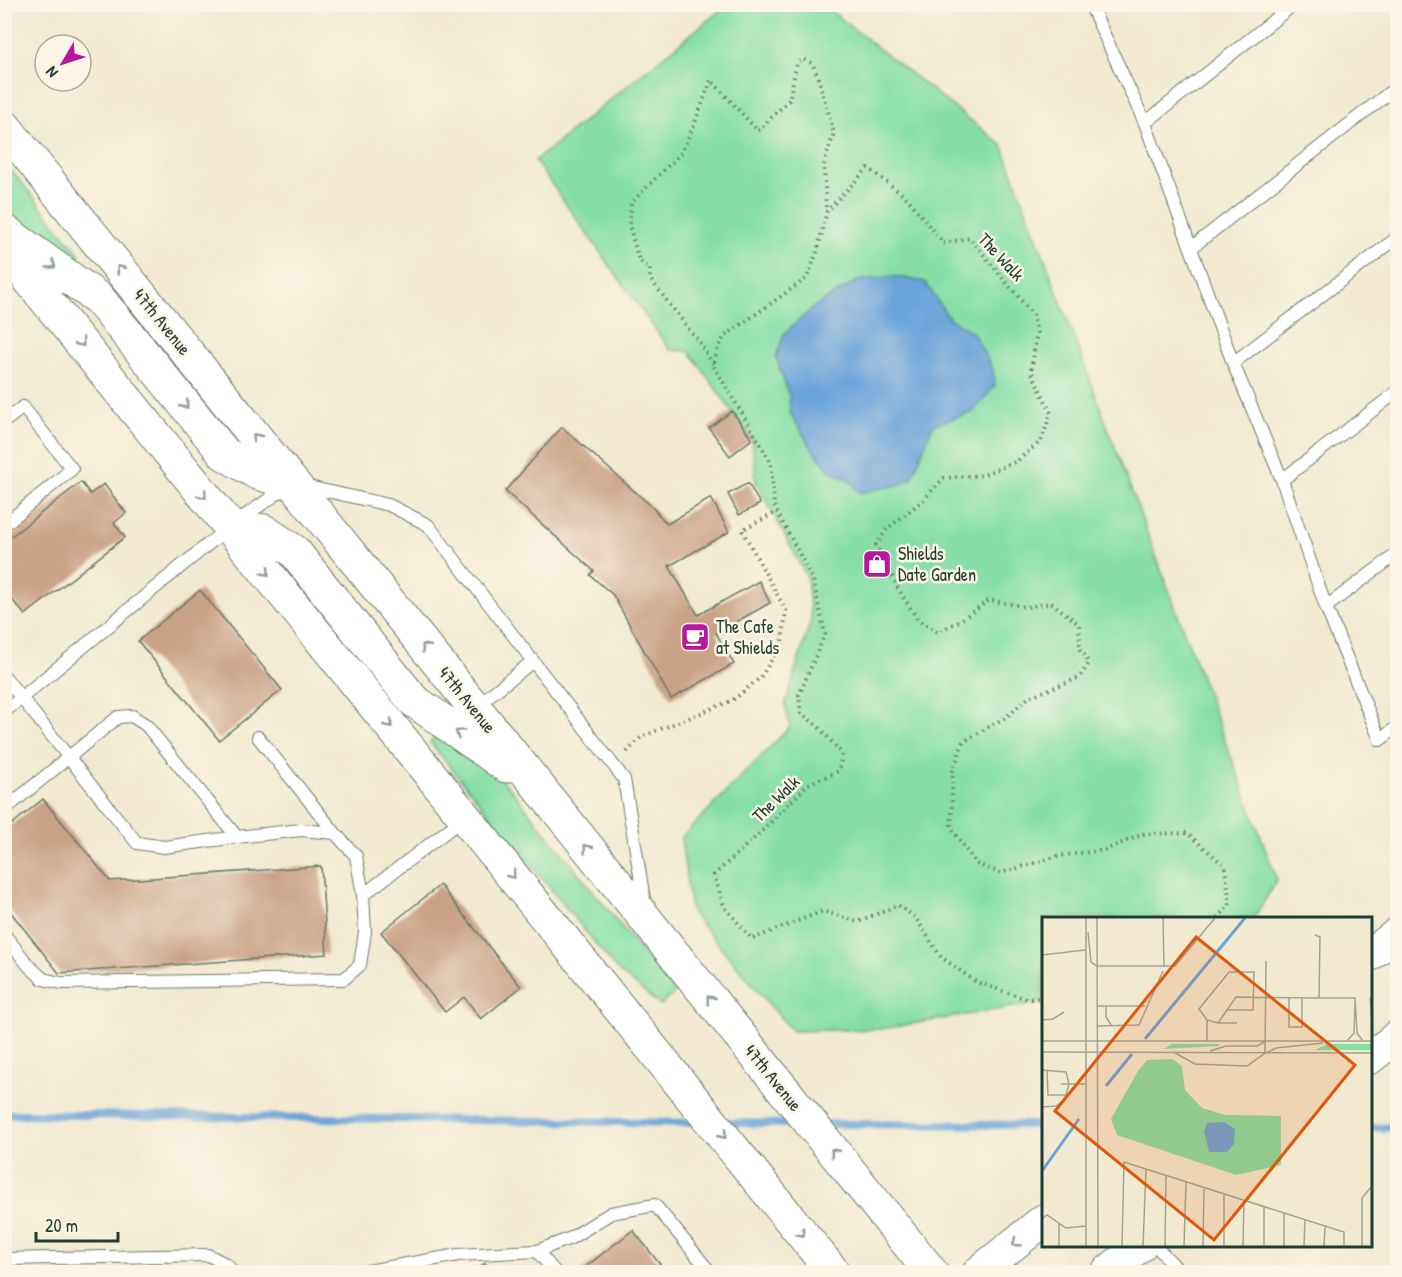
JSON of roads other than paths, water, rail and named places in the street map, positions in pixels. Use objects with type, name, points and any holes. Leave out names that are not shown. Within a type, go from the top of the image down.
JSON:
[{"type":"main road","name":"47th Avenue","points":[[4,126],[931,1272]]},
{"type":"main road","points":[[4,231],[99,299],[225,454],[257,473],[292,483]]},
{"type":"main road","points":[[4,248],[833,1272]]},
{"type":"main road","points":[[229,527],[264,531],[294,551],[413,700],[541,791]]},
{"type":"main road","points":[[1372,954],[1398,933]]},
{"type":"main road","points":[[1372,1057],[1398,1036]]},
{"type":"main road","points":[[979,1272],[1042,1222]]},
{"type":"main road","points":[[1107,1272],[1138,1247]]},
{"type":"lane","points":[[1145,123],[1294,4]]},
{"type":"lane","points":[[1094,7],[1145,123],[1233,363],[1282,480],[1326,607],[1380,740],[1398,726]]},
{"type":"lane","points":[[1191,248],[1398,86]]},
{"type":"lane","points":[[1233,363],[1398,237]]},
{"type":"lane","points":[[1282,480],[1398,390]]},
{"type":"lane","points":[[4,422],[22,407],[72,469],[4,525]]},
{"type":"lane","points":[[4,712],[229,527],[292,483],[389,505],[428,525],[624,779],[648,924]]},
{"type":"lane","points":[[1326,607],[1398,553]]},
{"type":"lane","points":[[474,708],[533,661]]},
{"type":"lane","points":[[4,676],[137,843],[164,847],[301,830],[335,833]]},
{"type":"lane","points":[[4,810],[118,717],[132,716],[146,725],[237,837]]},
{"type":"lane","points":[[4,934],[29,966],[43,979],[61,983],[344,979],[360,965],[365,932],[363,894],[356,856],[258,738]]},
{"type":"lane","points":[[363,894],[465,817]]},
{"type":"lane","points":[[362,1272],[458,1255],[537,1251],[571,1238],[611,1213],[655,1205],[710,1272]]},
{"type":"lane","points":[[1158,1247],[1180,1272]]},
{"type":"lane","points":[[537,1251],[555,1272]]},
{"type":"lane","points":[[4,1259],[208,1255],[226,1264],[233,1272]]},
{"type":"water","points":[[893,276],[925,282],[949,318],[973,333],[993,369],[995,386],[973,412],[932,427],[912,478],[901,484],[860,493],[848,479],[830,471],[813,450],[790,413],[789,396],[776,357],[784,334],[815,306],[857,281]]},
{"type":"waterway","points":[[4,1114],[701,1123]]},
{"type":"waterway","points":[[723,1123],[800,1124]]},
{"type":"waterway","points":[[822,1124],[1042,1125]]},
{"type":"waterway","points":[[1372,1128],[1398,1127]]},
{"type":"place","name":"Shields Date Garden","points":[[877,564]]},
{"type":"place","name":"The Cafe at Shields","points":[[695,637]]}]
